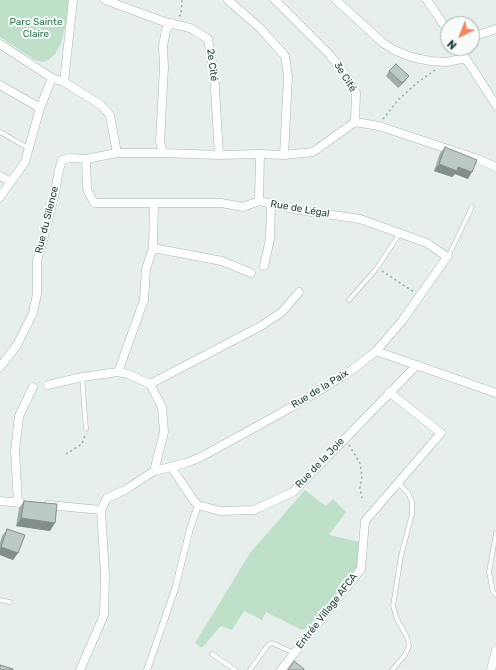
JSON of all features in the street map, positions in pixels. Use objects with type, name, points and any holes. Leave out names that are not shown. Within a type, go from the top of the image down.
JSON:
[{"type":"street","points":[[64,82],[73,0]]},
{"type":"street","name":"2e Cité","points":[[105,0],[190,28],[208,39],[214,73],[219,155]]},
{"type":"street","points":[[228,0],[260,28],[285,56],[288,76],[284,155]]},
{"type":"street","name":"3e Cité","points":[[275,0],[330,54],[346,75],[356,93],[355,122]]},
{"type":"street","points":[[336,0],[383,43],[394,50],[411,57],[430,61],[448,62],[465,58],[496,105]]},
{"type":"street","points":[[427,0],[440,19]]},
{"type":"street","points":[[163,153],[160,142],[164,67],[163,46],[166,30],[171,23]]},
{"type":"street","points":[[480,34],[496,29]]},
{"type":"street","points":[[0,44],[52,78],[64,82],[101,105],[110,116],[115,154]]},
{"type":"street","points":[[0,197],[25,162],[40,108],[52,78]]},
{"type":"street","points":[[0,85],[40,108]]},
{"type":"street","points":[[86,159],[115,154],[163,153],[284,155],[313,152],[355,122],[379,126],[478,159],[496,167]]},
{"type":"street","points":[[259,201],[260,154]]},
{"type":"street","name":"Rue du Silence","points":[[0,367],[17,345],[33,313],[37,294],[36,260],[45,233],[54,197],[58,170],[62,160],[70,158],[86,159]]},
{"type":"street","name":"Rue de Légal","points":[[86,159],[87,189],[94,203],[221,203],[243,207],[259,201],[299,210],[360,219],[427,243],[448,257]]},
{"type":"street","points":[[0,176],[11,182]]},
{"type":"street","points":[[118,372],[144,300],[146,269],[153,248],[154,203]]},
{"type":"street","points":[[264,266],[270,239],[271,204]]},
{"type":"street","points":[[153,248],[222,261],[251,273]]},
{"type":"street","name":"Rue de la Paix","points":[[101,510],[107,498],[125,490],[154,471],[201,457],[280,413],[352,370],[376,351],[402,321],[421,297],[448,257]]},
{"type":"street","points":[[150,384],[261,326],[282,312],[299,292]]},
{"type":"street","points":[[376,351],[496,393]]},
{"type":"street","name":"Rue de la Joie","points":[[198,505],[220,511],[254,510],[292,492],[417,365]]},
{"type":"street","points":[[48,385],[82,377],[118,372],[128,374],[150,384],[162,407],[164,432],[154,471]]},
{"type":"street","points":[[18,503],[15,451],[19,416],[33,387]]},
{"type":"street","name":"Entrée Village AFCA","points":[[281,670],[361,569],[365,521],[441,433],[389,392]]},
{"type":"street","points":[[147,670],[175,589],[190,528],[198,505],[171,467]]},
{"type":"street","points":[[0,501],[101,510],[105,574],[104,615],[80,670]]},
{"type":"street","points":[[491,670],[496,650]]},
{"type":"lane","points":[[0,132],[28,148]]},
{"type":"lane","points":[[448,257],[472,207]]},
{"type":"lane","points":[[349,300],[377,268],[400,233]]},
{"type":"lane","points":[[82,377],[86,429]]},
{"type":"lane","points":[[392,670],[405,655],[409,646],[393,606],[401,556],[412,514],[412,502],[408,493],[398,483]]},
{"type":"lane","points":[[496,533],[489,572],[493,592],[496,595]]},
{"type":"lane","points":[[0,600],[10,602]]},
{"type":"lane","points":[[250,670],[268,645],[272,643],[294,653]]},
{"type":"lane","points":[[212,654],[235,670]]},
{"type":"path","points":[[181,14],[182,0]]},
{"type":"path","points":[[379,126],[385,115],[399,99],[418,82],[448,62]]},
{"type":"path","points":[[377,268],[421,297]]},
{"type":"path","points":[[66,454],[82,444],[86,429]]},
{"type":"path","points":[[344,439],[353,450],[360,463],[362,476],[360,488],[362,498]]},
{"type":"green space","name":"Parc Sainte Claire","points":[[0,0],[68,0],[69,11],[61,43],[55,54],[43,62],[35,60],[0,37]]},
{"type":"green space","points":[[305,490],[326,506],[333,499],[346,512],[329,535],[359,542],[357,568],[309,627],[302,630],[266,612],[262,620],[244,611],[232,630],[221,626],[202,648],[195,643],[250,553]]},
{"type":"building","points":[[396,64],[409,76],[402,83],[389,71]]},
{"type":"building","points":[[445,147],[477,160],[472,172],[458,167],[457,171],[439,164]]},
{"type":"building","points":[[24,501],[57,504],[55,523],[21,518]]},
{"type":"building","points":[[7,529],[25,535],[18,553],[1,547]]},
{"type":"building","points":[[294,661],[304,669],[304,670],[288,670]]},
{"type":"building","points":[[0,665],[13,669],[13,670],[0,670]]}]
